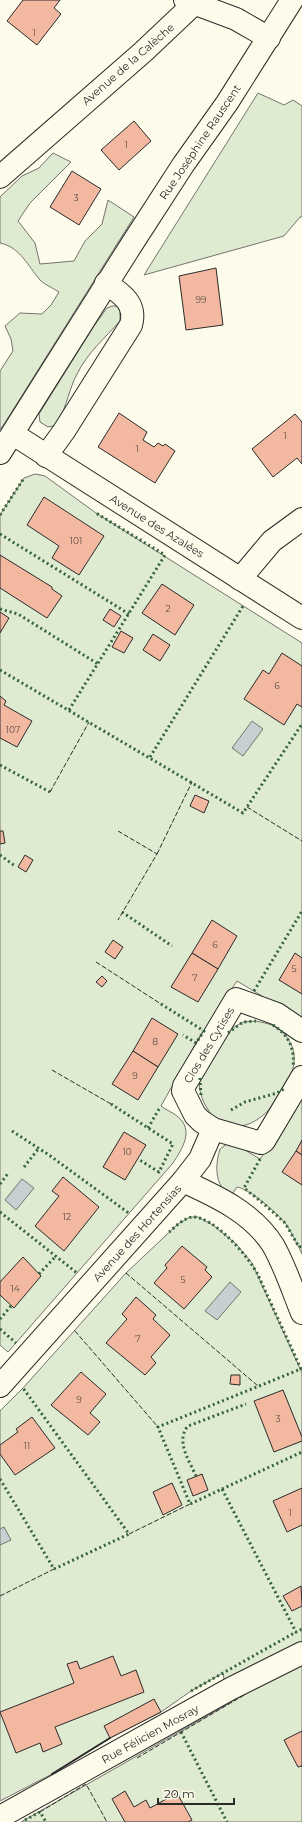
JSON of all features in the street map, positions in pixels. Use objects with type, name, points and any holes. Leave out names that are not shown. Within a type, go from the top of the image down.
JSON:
[{"type":"street","name":"Rue Joséphine Rauscent","points":[[0,453],[106,283],[183,165],[227,103],[292,0]]},
{"type":"street","name":"Avenue de la Calèche","points":[[0,177],[193,1],[236,20],[268,38]]},
{"type":"street","points":[[46,456],[64,431],[131,325],[133,315],[127,298],[106,283]]},
{"type":"street","name":"Avenue des Azalées","points":[[13,434],[302,618]]},
{"type":"street","points":[[240,579],[272,541],[302,519]]},
{"type":"street","name":"Clos des Cytises","points":[[302,1031],[277,1014],[236,999],[184,1086],[183,1091],[195,1115],[213,1129],[257,1143],[264,1142],[302,1077]]},
{"type":"street","points":[[183,1182],[200,1160],[213,1129]]},
{"type":"street","name":"Avenue des Hortensias","points":[[0,1386],[183,1182],[237,1210],[263,1232],[279,1256],[302,1313]]},
{"type":"street","name":"Rue Félicien Mosray","points":[[0,1817],[230,1689],[302,1653]]},
{"type":"green space","points":[[258,93],[284,105],[293,100],[302,106],[302,217],[300,217],[284,236],[144,275]]},
{"type":"green space","points":[[53,153],[71,162],[30,203],[18,221],[35,243],[40,264],[74,261],[85,241],[102,224],[108,200],[134,217],[1,429],[0,371],[13,351],[11,339],[5,326],[20,313],[42,314],[51,305],[59,292],[40,280],[13,248],[0,243],[0,197],[22,176],[39,168]]},
{"type":"green space","points":[[117,306],[120,309],[120,321],[81,366],[58,421],[53,426],[48,427],[40,422],[39,414],[94,326],[107,308]]},
{"type":"green space","points":[[35,474],[45,476],[96,513],[302,643],[302,1020],[237,981],[196,1043],[161,1106],[177,1116],[185,1127],[186,1133],[183,1146],[173,1163],[8,1352],[0,1345],[0,515],[24,478]]},
{"type":"green space","points":[[256,1021],[277,1027],[289,1040],[294,1055],[294,1065],[291,1076],[278,1099],[261,1117],[251,1123],[241,1126],[221,1122],[211,1114],[206,1106],[202,1098],[199,1080],[229,1030],[243,1022]]},
{"type":"green space","points":[[302,1097],[302,1254],[286,1224],[263,1202],[249,1192],[237,1187],[231,1196],[225,1192],[217,1175],[217,1162],[220,1149],[228,1143],[240,1147],[260,1159],[283,1128]]},
{"type":"green space","points":[[190,1217],[198,1217],[213,1225],[236,1244],[252,1263],[302,1373],[302,1822],[21,1822],[228,1704],[223,1673],[191,1691],[161,1712],[110,1738],[52,1774],[0,1801],[0,1411],[23,1388],[126,1273],[178,1224]]},
{"type":"shaded area","points":[[252,721],[263,729],[243,756],[232,748]]},
{"type":"shaded area","points":[[22,1179],[34,1188],[16,1210],[5,1200]]},
{"type":"shaded area","points":[[230,1282],[241,1292],[217,1320],[205,1311]]},
{"type":"shaded area","points":[[4,1527],[11,1540],[0,1545],[0,1529]]},
{"type":"building","points":[[23,0],[60,0],[54,8],[61,14],[37,45],[7,21]]},
{"type":"building","points":[[134,121],[151,141],[119,170],[101,150]]},
{"type":"building","points":[[72,171],[101,189],[79,225],[50,207]]},
{"type":"building","points":[[216,268],[223,325],[186,330],[179,276]]},
{"type":"building","points":[[119,413],[147,432],[143,440],[154,447],[158,443],[163,446],[165,444],[175,451],[155,483],[98,447]]},
{"type":"building","points":[[295,414],[302,422],[302,464],[297,458],[273,477],[252,449]]},
{"type":"building","points":[[44,497],[104,536],[79,575],[52,558],[59,546],[27,525]]},
{"type":"building","points":[[0,555],[52,587],[52,589],[62,596],[47,618],[0,588]]},
{"type":"building","points":[[162,584],[194,605],[175,635],[142,613]]},
{"type":"building","points":[[110,609],[121,616],[114,627],[103,620]]},
{"type":"building","points":[[0,612],[9,618],[0,633]]},
{"type":"building","points":[[121,631],[133,638],[124,653],[112,647]]},
{"type":"building","points":[[153,634],[170,645],[160,661],[143,650]]},
{"type":"building","points":[[282,653],[302,666],[302,707],[297,704],[284,725],[244,699],[263,670],[269,674]]},
{"type":"building","points":[[0,696],[6,701],[4,705],[32,721],[17,747],[0,738]]},
{"type":"building","points":[[195,795],[209,801],[204,813],[190,806]]},
{"type":"building","points":[[0,831],[3,831],[5,843],[0,844]]},
{"type":"building","points":[[25,855],[33,860],[26,872],[18,867]]},
{"type":"building","points":[[212,920],[237,936],[218,969],[192,953]]},
{"type":"building","points":[[113,940],[123,947],[115,959],[105,952]]},
{"type":"building","points":[[192,953],[218,969],[198,1002],[171,987]]},
{"type":"building","points":[[295,953],[302,958],[302,994],[279,980]]},
{"type":"building","points":[[102,976],[107,981],[102,987],[96,982]]},
{"type":"building","points":[[152,1018],[178,1034],[158,1067],[133,1051]]},
{"type":"building","points":[[133,1051],[158,1067],[138,1100],[112,1084]]},
{"type":"building","points":[[124,1132],[146,1145],[125,1180],[103,1167]]},
{"type":"building","points":[[302,1140],[302,1155],[296,1151]]},
{"type":"building","points":[[296,1151],[302,1155],[302,1185],[282,1172]]},
{"type":"building","points":[[63,1177],[99,1207],[64,1251],[35,1226],[59,1196],[52,1191]]},
{"type":"building","points":[[182,1246],[207,1267],[205,1270],[212,1277],[184,1309],[154,1283],[167,1268],[165,1265]]},
{"type":"building","points":[[23,1257],[41,1276],[14,1308],[0,1295],[0,1282]]},
{"type":"building","points":[[136,1297],[156,1315],[153,1319],[170,1335],[151,1357],[156,1363],[145,1375],[106,1343],[127,1319],[122,1314]]},
{"type":"building","points":[[81,1372],[106,1394],[90,1413],[100,1422],[88,1435],[51,1405]]},
{"type":"building","points":[[231,1375],[240,1375],[240,1385],[230,1384]]},
{"type":"building","points":[[283,1390],[302,1437],[302,1441],[274,1452],[254,1401]]},
{"type":"building","points":[[32,1417],[55,1448],[15,1475],[0,1454],[0,1445],[18,1432],[16,1429]]},
{"type":"building","points":[[202,1474],[208,1490],[193,1496],[187,1480]]},
{"type":"building","points":[[172,1483],[182,1505],[163,1515],[153,1492]]},
{"type":"building","points":[[302,1488],[302,1525],[287,1532],[273,1501]]},
{"type":"building","points":[[301,1586],[302,1606],[292,1611],[283,1596]]},
{"type":"building","points":[[113,1656],[121,1676],[136,1670],[144,1692],[55,1727],[62,1744],[43,1752],[40,1743],[16,1753],[0,1712],[74,1683],[67,1664],[77,1661],[80,1669]]},
{"type":"building","points":[[154,1699],[161,1712],[110,1738],[104,1726]]},
{"type":"building","points":[[302,1731],[302,1766],[298,1767],[284,1740]]},
{"type":"building","points":[[125,1791],[134,1807],[146,1800],[150,1808],[177,1793],[192,1820],[188,1822],[125,1822],[112,1799]]},
{"type":"hedge","points":[[0,515],[24,478]]},
{"type":"hedge","points":[[69,710],[165,555],[96,513]]},
{"type":"hedge","points":[[0,534],[129,614]]},
{"type":"hedge","points":[[150,757],[243,606]]},
{"type":"hedge","points":[[0,609],[18,614],[98,664]]},
{"type":"hedge","points":[[0,670],[243,813],[302,724]]},
{"type":"hedge","points":[[0,765],[50,792]]},
{"type":"hedge","points":[[0,855],[15,866]]},
{"type":"hedge","points":[[254,991],[302,911]]},
{"type":"hedge","points":[[122,912],[172,946]]},
{"type":"hedge","points":[[161,1004],[204,1031],[196,1043],[183,1035]]},
{"type":"hedge","points":[[228,1033],[243,1022],[256,1021]]},
{"type":"hedge","points":[[273,1025],[283,1033],[290,1043],[293,1054],[293,1067]]},
{"type":"hedge","points":[[200,1078],[201,1096]]},
{"type":"hedge","points":[[231,1110],[245,1102],[277,1093],[284,1089]]},
{"type":"hedge","points":[[111,1104],[173,1144],[159,1172],[138,1159]]},
{"type":"hedge","points":[[148,1128],[159,1109]]},
{"type":"hedge","points":[[12,1131],[49,1155],[130,1214]]},
{"type":"hedge","points":[[24,1167],[39,1148]]},
{"type":"hedge","points":[[260,1159],[244,1188],[285,1223],[299,1247],[302,1246]]},
{"type":"hedge","points":[[0,1184],[9,1172]]},
{"type":"hedge","points":[[0,1212],[77,1273]]},
{"type":"hedge","points":[[169,1232],[189,1218],[201,1218],[220,1230],[239,1248],[258,1275],[301,1369],[158,1427],[190,1504],[222,1489],[296,1632],[302,1629]]},
{"type":"hedge","points":[[39,1274],[55,1257]]},
{"type":"hedge","points":[[0,1319],[11,1306]]},
{"type":"hedge","points":[[0,1329],[16,1343]]},
{"type":"hedge","points":[[0,1479],[54,1569],[129,1534],[23,1388]]},
{"type":"hedge","points":[[196,1476],[187,1458],[183,1445],[184,1432],[188,1426],[246,1404]]},
{"type":"hedge","points":[[222,1489],[302,1452]]},
{"type":"hedge","points":[[191,1691],[296,1632]]},
{"type":"hedge","points":[[181,1732],[227,1822]]},
{"type":"hedge","points":[[25,1820],[40,1812],[46,1822]]},
{"type":"fence","points":[[50,792],[89,722]]},
{"type":"fence","points":[[157,854],[192,782]]},
{"type":"fence","points":[[247,807],[302,841]]},
{"type":"fence","points":[[118,831],[157,854],[118,920]]},
{"type":"fence","points":[[96,962],[161,1004]]},
{"type":"fence","points":[[52,1070],[111,1104]]},
{"type":"fence","points":[[126,1273],[258,1386]]},
{"type":"fence","points":[[75,1331],[158,1427]]},
{"type":"fence","points":[[129,1534],[190,1504]]},
{"type":"fence","points":[[0,1596],[54,1569]]},
{"type":"fence","points":[[137,1758],[246,1694]]},
{"type":"fence","points":[[40,1812],[86,1784],[107,1822]]},
{"type":"wall","points":[[52,1774],[110,1738]]}]
